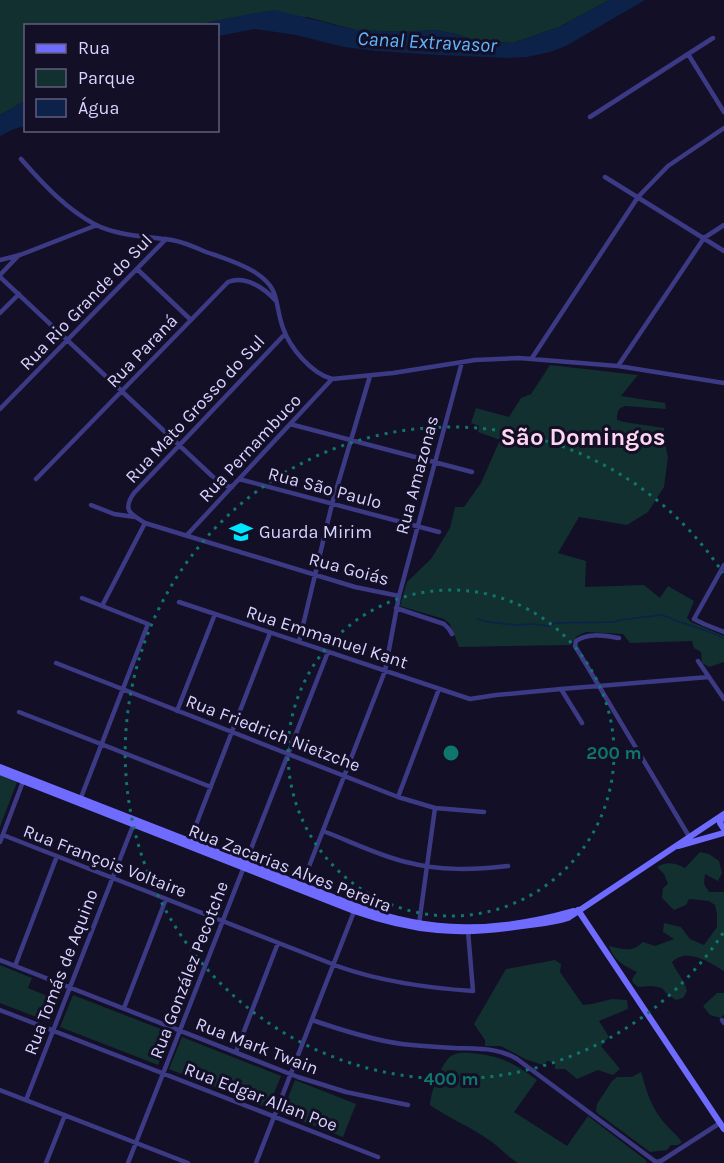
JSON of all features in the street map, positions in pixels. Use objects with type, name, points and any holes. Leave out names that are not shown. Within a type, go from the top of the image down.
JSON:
[{"type":"street","points":[[590,117],[713,38]]},
{"type":"street","points":[[688,54],[724,112]]},
{"type":"street","points":[[532,358],[638,197],[668,166],[724,128]]},
{"type":"street","points":[[21,159],[54,195],[97,225],[127,234],[180,242],[249,268],[267,281],[274,292],[285,334],[296,351],[320,374],[332,379],[498,358],[532,358],[618,366],[724,384]]},
{"type":"street","points":[[605,177],[724,251]]},
{"type":"street","points":[[0,260],[20,255],[97,225]]},
{"type":"street","points":[[618,366],[704,238],[724,225]]},
{"type":"street","name":"Rua Rio Grande do Sul","points":[[0,409],[166,239]]},
{"type":"street","points":[[20,255],[0,276],[179,446],[217,480],[232,487]]},
{"type":"street","points":[[137,269],[191,320]]},
{"type":"street","name":"Rua Paraná","points":[[36,479],[231,280],[242,280],[257,286],[277,302]]},
{"type":"street","points":[[0,313],[19,294]]},
{"type":"street","name":"Rua Mato Grosso do Sul","points":[[128,505],[135,493],[285,334]]},
{"type":"street","name":"Rua Amazonas","points":[[301,887],[385,671],[396,608],[462,362]]},
{"type":"street","points":[[299,642],[332,504],[370,376]]},
{"type":"street","name":"Rua Pernambuco","points":[[187,536],[332,379]]},
{"type":"street","points":[[290,424],[472,472]]},
{"type":"street","name":"Rua São Paulo","points":[[239,479],[439,532]]},
{"type":"street","points":[[92,505],[114,514],[135,517]]},
{"type":"street","name":"Rua Goiás","points":[[128,505],[128,509],[135,517],[145,523],[355,587],[399,596]]},
{"type":"street","points":[[102,606],[145,523]]},
{"type":"street","points":[[724,566],[694,619],[724,632]]},
{"type":"street","points":[[80,801],[148,624],[82,598]]},
{"type":"street","name":"Rua Emmanuel Kant","points":[[179,602],[467,698],[561,689]]},
{"type":"street","points":[[396,608],[444,624],[452,634]]},
{"type":"street","points":[[177,711],[215,614]]},
{"type":"street","points":[[189,843],[270,633]]},
{"type":"street","points":[[619,638],[583,637],[576,641],[575,646],[690,840]]},
{"type":"street","name":"Rua González Pecotche","points":[[128,1163],[328,652]]},
{"type":"street","points":[[698,661],[724,699]]},
{"type":"street","name":"Rua Friedrich Nietzche","points":[[56,663],[398,797],[435,808],[484,812]]},
{"type":"street","points":[[582,723],[561,689],[709,677]]},
{"type":"street","points":[[398,797],[440,689]]},
{"type":"street","points":[[19,712],[211,787]]},
{"type":"street","name":"Rua Zacarias Alves Pereira","points":[[0,766],[25,779],[355,909],[418,926],[468,930],[549,918],[578,910],[672,848],[690,840]]},
{"type":"street","name":"Rua Zacarias Alves Pereira","points":[[0,772],[25,779]]},
{"type":"street","points":[[0,842],[25,779]]},
{"type":"street","points":[[418,926],[435,808]]},
{"type":"street","points":[[690,840],[724,814]]},
{"type":"street","points":[[722,833],[720,823],[724,814]]},
{"type":"street","name":"Rua Tomás de Aquino","points":[[26,1100],[134,822]]},
{"type":"street","points":[[711,822],[722,833]]},
{"type":"street","points":[[323,831],[394,858],[426,866],[462,870],[508,866]]},
{"type":"street","points":[[690,840],[722,833]]},
{"type":"street","name":"Rua François Voltaire","points":[[3,835],[333,964],[376,978],[408,985],[473,991],[468,930]]},
{"type":"street","points":[[15,966],[57,856]]},
{"type":"street","points":[[124,1008],[166,899]]},
{"type":"street","points":[[256,1163],[355,909]]},
{"type":"street","points":[[312,1020],[365,1036],[400,1043],[504,1052],[517,1059],[658,1162],[723,1124],[578,910]]},
{"type":"street","points":[[236,1052],[278,943]]},
{"type":"street","name":"Rua Mark Twain","points":[[0,960],[291,1074],[346,1092],[408,1105]]},
{"type":"street","name":"Rua Edgar Allan Poe","points":[[0,1010],[378,1157]]},
{"type":"street","points":[[0,1090],[188,1163]]},
{"type":"street","points":[[46,1163],[65,1115]]},
{"type":"green space","points":[[0,0],[609,0],[559,27],[513,43],[476,41],[434,30],[405,32],[356,30],[307,17],[236,17],[205,24],[24,24],[24,102],[0,115]]},
{"type":"green space","points":[[550,365],[638,375],[621,396],[665,403],[666,409],[625,406],[619,409],[617,415],[617,420],[624,422],[664,428],[668,457],[664,487],[648,512],[627,525],[579,517],[558,553],[586,561],[585,587],[644,585],[660,598],[668,586],[694,601],[687,618],[691,622],[724,636],[724,662],[709,667],[702,663],[701,652],[694,648],[692,641],[630,643],[623,634],[586,632],[577,636],[570,645],[459,647],[450,624],[444,619],[400,606],[407,582],[431,559],[450,528],[455,507],[464,507],[481,483],[500,440],[478,432],[479,426],[471,423],[476,408],[509,417],[521,398],[531,394]]},
{"type":"green space","points":[[0,775],[17,782],[0,827]]},
{"type":"green space","points":[[700,852],[709,854],[719,861],[722,873],[718,881],[705,874],[704,884],[709,892],[724,892],[724,971],[691,956],[678,958],[672,962],[687,991],[683,998],[676,1000],[662,988],[638,987],[633,983],[632,979],[637,972],[620,962],[609,946],[631,949],[643,942],[655,946],[674,939],[663,932],[664,923],[681,927],[690,939],[704,945],[717,927],[715,905],[709,901],[689,899],[686,905],[674,910],[662,898],[663,888],[668,884],[664,874],[657,867],[671,863],[685,868]]},
{"type":"green space","points":[[555,960],[561,964],[560,972],[583,1005],[612,999],[627,1000],[628,1009],[599,1021],[609,1037],[601,1046],[620,1069],[613,1075],[598,1070],[577,1079],[565,1069],[555,1069],[555,1062],[547,1061],[543,1065],[525,1059],[501,1046],[485,1046],[485,1040],[474,1024],[506,969]]},
{"type":"green space","points":[[0,965],[32,978],[28,988],[57,1000],[49,1022],[0,1003]]},
{"type":"green space","points":[[717,993],[724,993],[724,1014],[721,1018],[710,1015],[703,1006]]},
{"type":"green space","points":[[73,995],[171,1033],[158,1065],[60,1027]]},
{"type":"green space","points":[[182,1037],[281,1076],[268,1108],[169,1069]]},
{"type":"green space","points":[[457,1053],[472,1053],[507,1061],[537,1080],[514,1112],[567,1146],[588,1116],[647,1161],[646,1163],[518,1163],[485,1137],[430,1105],[437,1077],[449,1058]]},
{"type":"green space","points":[[641,1072],[654,1109],[682,1142],[678,1145],[671,1145],[667,1150],[650,1152],[596,1112],[597,1104],[612,1081],[617,1077],[632,1077]]},
{"type":"green space","points":[[295,1080],[356,1104],[343,1137],[282,1113]]},
{"type":"water","name":"Canal Extravasor","points":[[609,0],[645,0],[566,46],[527,57],[376,51],[255,29],[219,36],[219,24],[205,24],[275,10],[356,30],[405,32],[434,30],[476,41],[513,43],[559,27]]},
{"type":"water","points":[[24,102],[24,126],[0,136],[0,115]]},
{"type":"waterway","points":[[477,619],[514,625],[548,626],[555,623],[614,622],[662,615],[724,638]]},
{"type":"place","name":"Guarda Mirim","points":[[241,532]]},
{"type":"district","name":"São Domingos","points":[[583,437]]}]
